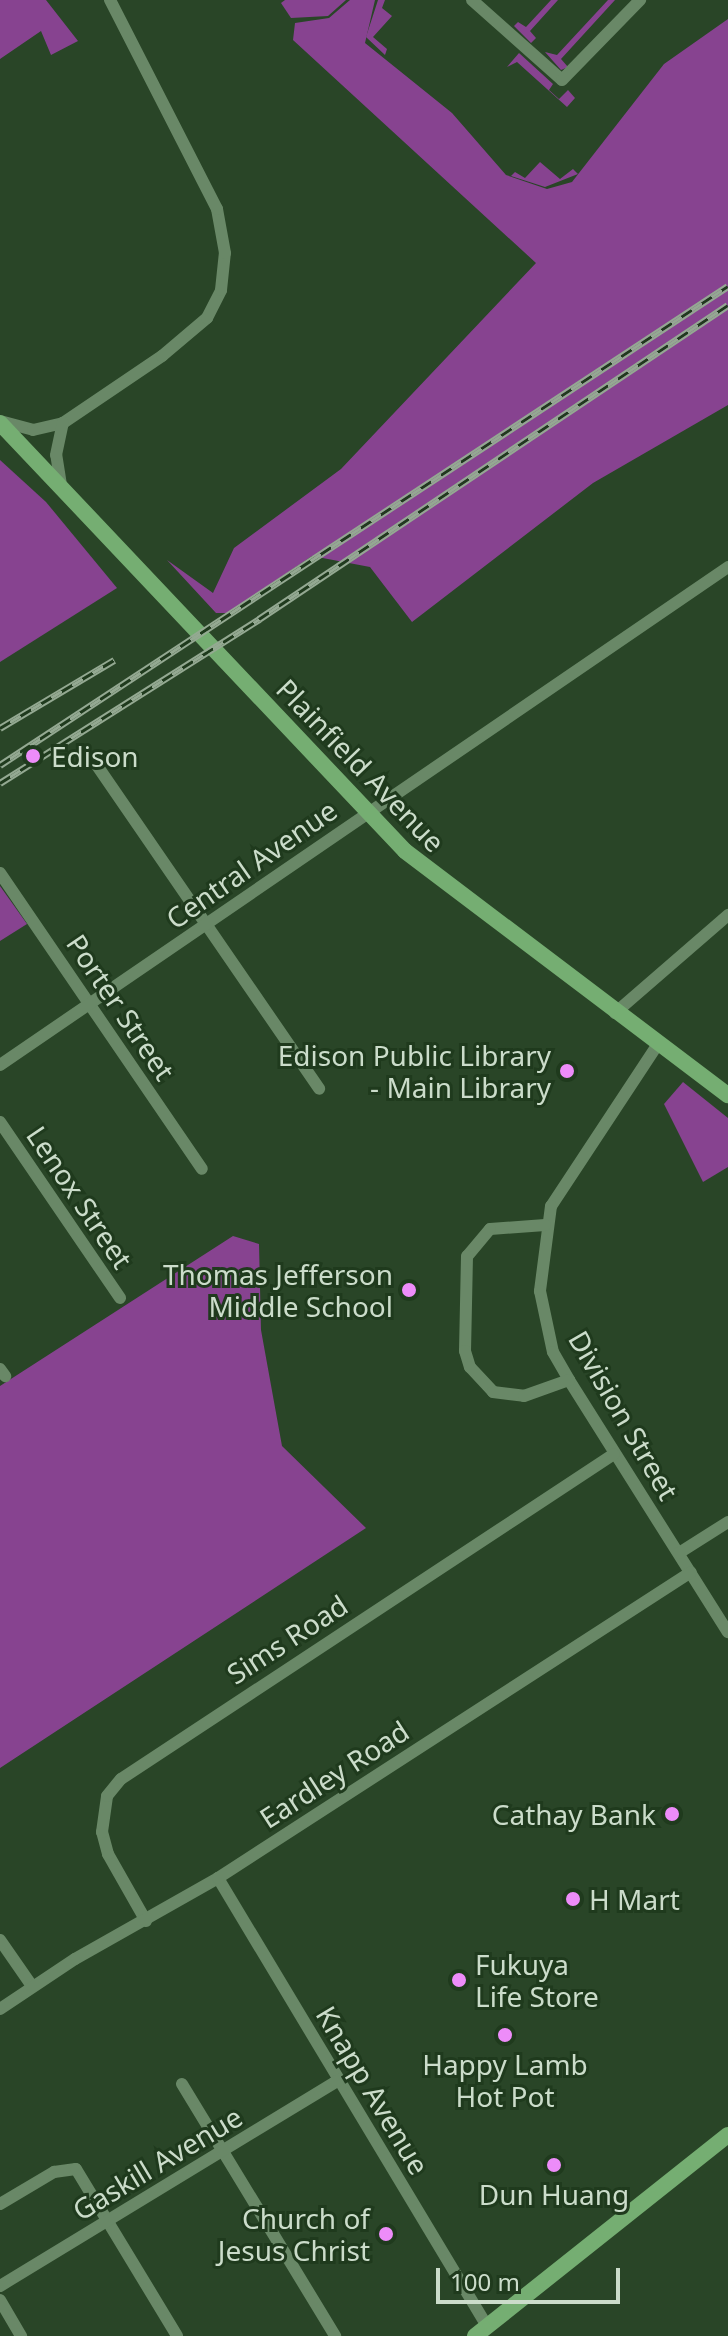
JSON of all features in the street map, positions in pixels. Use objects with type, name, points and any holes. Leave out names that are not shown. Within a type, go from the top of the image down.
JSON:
[{"type":"main road","name":"Plainfield Avenue","points":[[0,422],[365,813],[436,878],[728,1095]]},
{"type":"main road","points":[[481,2331],[728,2135]]},
{"type":"street","points":[[0,422],[33,430],[63,423],[162,356],[207,318],[221,290],[225,253],[217,209],[110,0]]},
{"type":"street","points":[[472,0],[562,80],[640,0]]},
{"type":"street","points":[[61,485],[56,455],[63,423]]},
{"type":"street","name":"Central Avenue","points":[[0,1065],[728,567]]},
{"type":"street","points":[[96,764],[319,1089]]},
{"type":"street","name":"Porter Street","points":[[0,873],[202,1169]]},
{"type":"street","points":[[615,1013],[728,915]]},
{"type":"street","name":"Division Street","points":[[658,1044],[564,1180],[545,1225],[540,1291],[553,1352],[728,1632]]},
{"type":"street","name":"Lenox Street","points":[[0,1122],[120,1298]]},
{"type":"street","points":[[545,1225],[490,1229],[467,1256],[465,1351],[470,1367],[493,1392],[524,1396],[569,1380]]},
{"type":"street","name":"Sims Road","points":[[146,1921],[108,1854],[102,1832],[105,1804],[121,1779],[614,1454]]},
{"type":"street","points":[[679,1553],[728,1522]]},
{"type":"street","name":"Eardley Road","points":[[0,2009],[32,1986],[218,1878],[691,1572]]},
{"type":"street","name":"Knapp Avenue","points":[[218,1878],[339,2080],[481,2331]]},
{"type":"street","points":[[0,1940],[32,1986]]},
{"type":"street","name":"Gaskill Avenue","points":[[0,2286],[339,2080]]},
{"type":"street","points":[[182,2084],[335,2336]]},
{"type":"street","points":[[0,2204],[54,2172],[76,2169],[177,2336]]},
{"type":"street","points":[[0,2300],[21,2336]]},
{"type":"shaded area","points":[[0,0],[46,0],[78,41],[51,55],[41,31],[0,59]]},
{"type":"shaded area","points":[[285,0],[346,0],[328,16],[291,18],[281,3]]},
{"type":"shaded area","points":[[350,0],[375,0],[365,43],[452,113],[506,175],[547,189],[572,182],[664,64],[728,19],[728,405],[593,483],[412,622],[370,567],[312,556],[228,613],[216,613],[167,560],[213,593],[234,548],[341,469],[536,263],[293,40],[295,23],[329,18]]},
{"type":"shaded area","points":[[378,0],[385,0],[382,8],[392,16],[373,37],[387,49],[385,55],[366,37]]},
{"type":"shaded area","points":[[551,0],[558,0],[530,31],[536,38],[531,43],[514,26],[518,22],[526,27]]},
{"type":"shaded area","points":[[608,0],[615,0],[561,59],[568,67],[561,70],[545,52],[557,55]]},
{"type":"shaded area","points":[[519,53],[553,84],[549,90],[559,99],[568,90],[575,98],[567,107],[517,62],[507,67]]},
{"type":"shaded area","points":[[540,162],[560,179],[573,169],[578,174],[545,187],[511,176],[515,172],[525,178]]},
{"type":"shaded area","points":[[0,460],[46,502],[117,588],[0,662]]},
{"type":"shaded area","points":[[0,886],[27,924],[0,941]]},
{"type":"shaded area","points":[[683,1082],[728,1118],[728,1167],[703,1182],[664,1104]]},
{"type":"shaded area","points":[[233,1236],[259,1244],[261,1330],[282,1446],[366,1528],[0,1768],[0,1386]]},
{"type":"railway","points":[[0,765],[728,286]]},
{"type":"railway","points":[[0,783],[259,619],[728,305]]},
{"type":"railway","points":[[0,728],[114,660]]},
{"type":"place","name":"Edison","points":[[33,756]]},
{"type":"place","name":"Edison Public Library - Main Library","points":[[567,1071]]},
{"type":"place","name":"Thomas Jefferson Middle School","points":[[409,1290]]},
{"type":"place","name":"Cathay Bank","points":[[672,1814]]},
{"type":"place","name":"H Mart","points":[[573,1899]]},
{"type":"place","name":"Fukuya Life Store","points":[[459,1980]]},
{"type":"place","name":"Happy Lamb Hot Pot","points":[[505,2035]]},
{"type":"place","name":"Dun Huang","points":[[554,2165]]},
{"type":"place","name":"Church of Jesus Christ","points":[[386,2234]]}]
